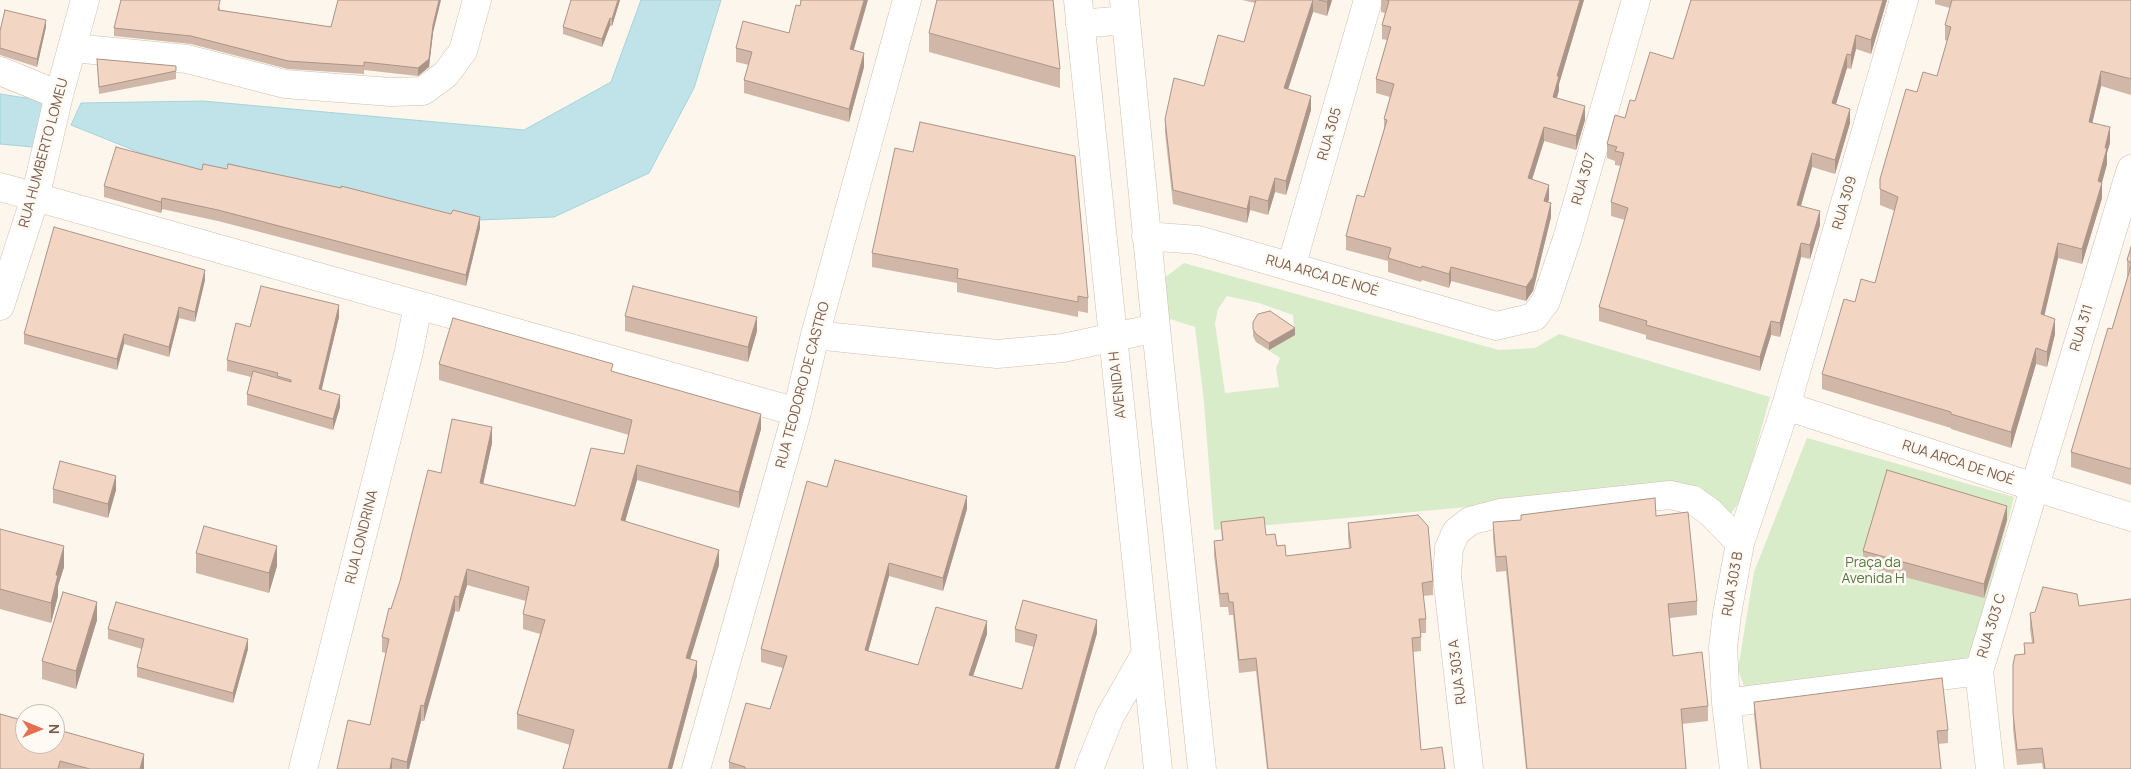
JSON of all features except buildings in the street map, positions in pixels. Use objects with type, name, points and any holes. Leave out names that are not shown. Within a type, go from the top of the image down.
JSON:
[{"type":"street","name":"RUA HUMBERTO LOMEU","points":[[0,306],[35,198],[59,94],[85,0]]},
{"type":"street","points":[[73,48],[187,58],[286,84],[391,92],[423,91],[446,74],[463,51],[477,0]]},
{"type":"street","name":"RUA TEODORO DE CASTRO","points":[[696,769],[797,412],[815,335],[907,0]]},
{"type":"street","name":"RUA 305","points":[[1291,267],[1368,0]]},
{"type":"street","name":"RUA 307","points":[[1496,326],[1534,317],[1546,301],[1567,239],[1636,0]]},
{"type":"street","name":"RUA 309","points":[[1786,406],[1904,0]]},
{"type":"street","points":[[1079,12],[1125,10],[1146,236],[1202,769]]},
{"type":"street","name":"AVENIDA H","points":[[1079,12],[1158,769]]},
{"type":"street","points":[[0,71],[59,94]]},
{"type":"street","name":"RUA 311","points":[[2034,487],[2131,169]]},
{"type":"street","points":[[0,187],[797,412]]},
{"type":"street","name":"RUA ARCA DE NOÉ","points":[[1146,236],[1198,240],[1496,326]]},
{"type":"street","name":"RUA LONDRINA","points":[[304,769],[409,351],[418,305]]},
{"type":"street","points":[[815,335],[997,354],[1063,348],[1156,328]]},
{"type":"street","name":"RUA ARCA DE NOÉ","points":[[1786,406],[2131,517]]},
{"type":"street","name":"RUA 303 B","points":[[1734,769],[1726,703],[1723,647],[1727,614],[1740,543],[1786,406]]},
{"type":"street","name":"RUA 303 C","points":[[1990,769],[1978,671],[2034,487]]},
{"type":"street","name":"RUA 303 A","points":[[1469,769],[1447,576],[1449,548],[1456,532],[1470,521],[1500,513],[1670,495],[1693,500],[1710,512],[1740,543]]},
{"type":"street","points":[[1139,591],[1183,586]]},
{"type":"street","points":[[1090,769],[1110,716],[1145,655]]},
{"type":"street","points":[[1726,703],[1978,671]]},
{"type":"green space","points":[[1184,263],[1499,350],[1535,348],[1559,334],[1770,397],[1742,498],[1727,519],[1699,486],[1214,530],[1204,402],[1195,327],[1167,318],[1163,279]],"holes":[[[1227,296],[1259,303],[1293,315],[1294,328],[1256,323],[1253,329],[1253,336],[1256,342],[1280,358],[1276,369],[1279,387],[1225,393],[1215,323],[1218,309]]]},
{"type":"green space","name":"Praça da Avenida H","points":[[1807,438],[2014,497],[1968,670],[1748,698],[1738,669],[1754,572]]},
{"type":"water","points":[[641,0],[721,0],[694,88],[649,173],[554,217],[454,221],[329,191],[228,163],[222,172],[201,170],[198,176],[71,125],[81,103],[203,101],[524,130],[611,82]]},
{"type":"water","points":[[0,94],[45,101],[33,147],[0,144]]}]
